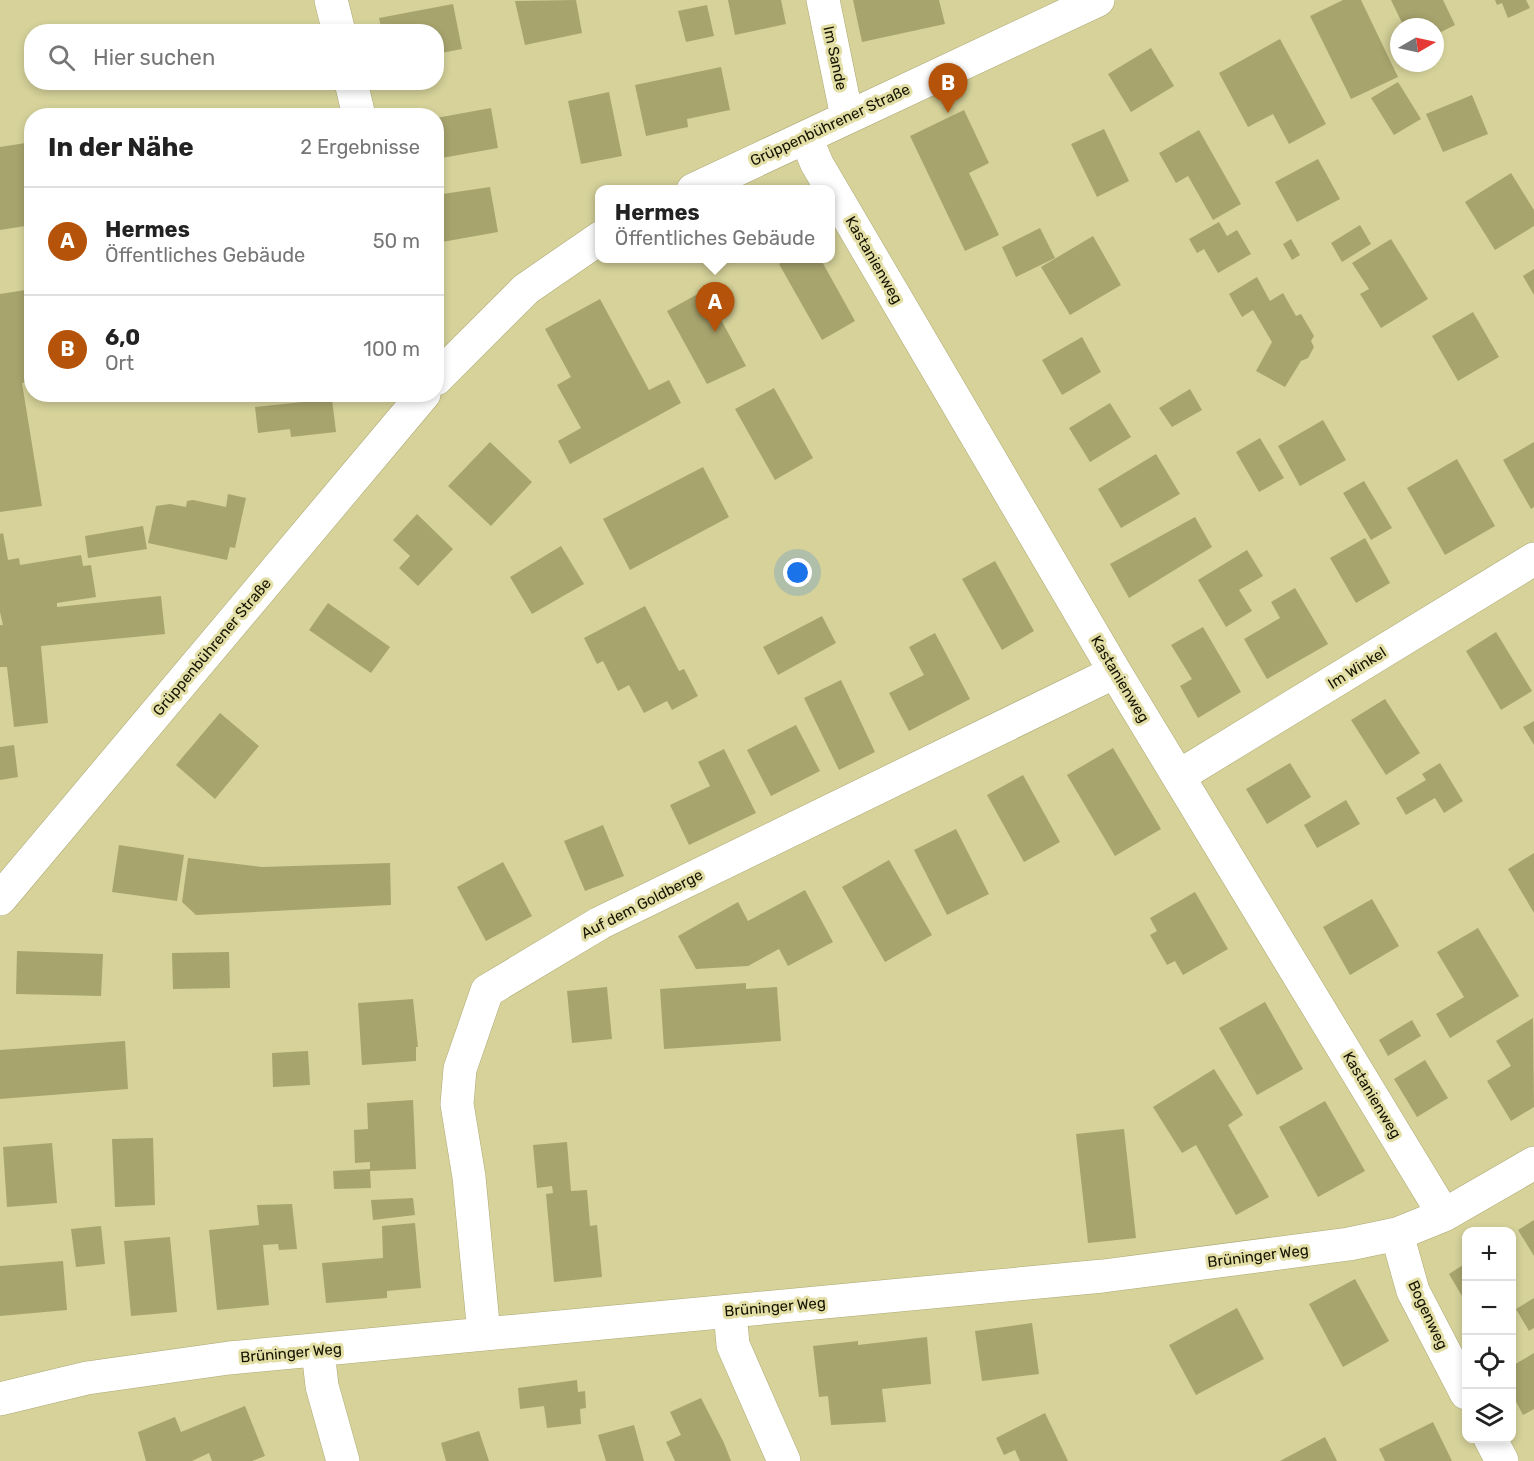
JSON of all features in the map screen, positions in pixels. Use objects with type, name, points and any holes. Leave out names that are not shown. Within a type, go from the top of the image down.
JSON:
[{"type":"street","points":[[331,0],[337,24]]},
{"type":"street","name":"Im Sande","points":[[823,0],[847,117]]},
{"type":"street","name":"Grüppenbührener Straße","points":[[702,185],[1098,0]]},
{"type":"street","points":[[353,90],[357,108]]},
{"type":"street","name":"Kastanienweg","points":[[806,138],[829,185]]},
{"type":"street","name":"Kastanienweg","points":[[835,195],[1115,672],[1444,1215]]},
{"type":"street","name":"Grüppenbührener Straße","points":[[444,371],[526,289],[595,241]]},
{"type":"street","name":"Grüppenbührener Straße","points":[[0,899],[416,402]]},
{"type":"street","name":"Im Winkel","points":[[1179,776],[1534,559]]},
{"type":"street","name":"Auf dem Goldberge","points":[[484,1334],[469,1177],[457,1104],[460,1069],[488,991],[600,922],[1115,672]]},
{"type":"street","name":"Brüninger Weg","points":[[0,1399],[99,1376],[229,1358],[1103,1276],[1349,1244],[1397,1234],[1444,1215],[1534,1163]]},
{"type":"street","name":"Bogenweg","points":[[1397,1234],[1413,1291],[1465,1389]]},
{"type":"street","points":[[730,1311],[733,1345],[784,1461]]},
{"type":"street","points":[[318,1351],[322,1386],[343,1461]]},
{"type":"street","points":[[1493,1443],[1502,1461]]},
{"type":"building","points":[[576,0],[582,33],[525,45],[515,1]]},
{"type":"building","points":[[728,0],[781,0],[786,24],[735,35]]},
{"type":"building","points":[[853,0],[939,0],[945,24],[862,42]]},
{"type":"building","points":[[1343,0],[1361,0],[1390,60],[1390,72],[1396,72],[1398,77],[1351,99],[1310,16]]},
{"type":"building","points":[[1391,0],[1443,0],[1455,25],[1444,30],[1444,18],[1400,18]]},
{"type":"building","points":[[1495,0],[1526,0],[1530,8],[1508,18],[1502,3],[1497,5]]},
{"type":"building","points":[[453,4],[462,49],[444,52],[444,24],[380,24],[379,18]]},
{"type":"building","points":[[707,5],[714,36],[686,42],[678,11]]},
{"type":"building","points":[[1280,39],[1326,124],[1289,144],[1273,114],[1248,127],[1219,73]]},
{"type":"building","points":[[1151,48],[1174,86],[1131,112],[1108,74]]},
{"type":"building","points":[[721,67],[730,110],[687,119],[688,127],[646,136],[635,85]]},
{"type":"building","points":[[1398,82],[1421,119],[1394,135],[1371,98]]},
{"type":"building","points":[[609,92],[622,156],[581,164],[568,101]]},
{"type":"building","points":[[1472,95],[1488,134],[1443,152],[1426,114]]},
{"type":"building","points":[[491,108],[498,148],[444,158],[444,117]]},
{"type":"building","points":[[964,110],[989,163],[969,173],[999,235],[965,251],[910,136]]},
{"type":"building","points":[[1104,129],[1129,181],[1097,197],[1071,144]]},
{"type":"building","points":[[1199,130],[1241,204],[1213,220],[1188,176],[1176,183],[1159,153]]},
{"type":"building","points":[[24,143],[24,226],[0,230],[0,147]]},
{"type":"building","points":[[1318,159],[1340,199],[1297,222],[1275,182]]},
{"type":"building","points":[[1511,173],[1534,210],[1534,226],[1495,250],[1465,202]]},
{"type":"building","points":[[490,187],[498,232],[444,242],[444,194]]},
{"type":"building","points":[[1219,222],[1227,236],[1237,230],[1251,254],[1218,273],[1204,249],[1197,253],[1189,239]]},
{"type":"building","points":[[1360,225],[1371,244],[1342,262],[1331,243]]},
{"type":"building","points":[[1040,228],[1055,258],[1016,277],[1002,247]]},
{"type":"building","points":[[1093,236],[1121,285],[1070,315],[1041,267]]},
{"type":"building","points":[[1291,239],[1300,255],[1292,260],[1283,244]]},
{"type":"building","points":[[1391,239],[1428,299],[1381,328],[1360,294],[1369,289],[1352,263]]},
{"type":"building","points":[[823,263],[855,321],[822,340],[779,264]]},
{"type":"building","points":[[1534,269],[1534,295],[1523,276]]},
{"type":"building","points":[[1257,277],[1270,301],[1283,293],[1296,316],[1301,314],[1314,336],[1311,341],[1314,347],[1308,358],[1301,361],[1285,387],[1256,371],[1272,342],[1253,310],[1242,317],[1229,294]]},
{"type":"building","points":[[24,290],[24,383],[22,383],[42,506],[0,512],[0,294]]},
{"type":"building","points":[[705,290],[746,366],[707,384],[667,311]]},
{"type":"building","points":[[600,299],[649,390],[669,380],[681,403],[570,464],[558,441],[581,428],[557,385],[571,377],[545,329]]},
{"type":"building","points":[[1473,312],[1499,357],[1458,381],[1432,336]]},
{"type":"building","points":[[1082,337],[1101,372],[1062,395],[1042,360]]},
{"type":"building","points":[[774,388],[813,458],[775,480],[735,409]]},
{"type":"building","points":[[1190,389],[1202,410],[1172,427],[1159,408]]},
{"type":"building","points":[[303,402],[332,402],[336,432],[291,437],[290,429],[258,433],[255,407]]},
{"type":"building","points":[[1110,403],[1131,437],[1090,462],[1069,428]]},
{"type":"building","points":[[1323,420],[1346,460],[1300,486],[1278,446]]},
{"type":"building","points":[[1260,438],[1284,478],[1259,492],[1236,452]]},
{"type":"building","points":[[490,442],[532,482],[491,526],[448,486]]},
{"type":"building","points":[[1534,442],[1534,507],[1531,509],[1503,460]]},
{"type":"building","points":[[1156,454],[1180,494],[1121,528],[1098,489]]},
{"type":"building","points":[[1457,459],[1495,526],[1445,555],[1407,488]]},
{"type":"building","points":[[703,467],[729,517],[630,570],[603,519]]},
{"type":"building","points":[[1364,481],[1392,528],[1371,540],[1343,493]]},
{"type":"building","points":[[228,494],[246,498],[235,548],[230,547],[227,560],[148,543],[156,506],[170,504],[186,507],[187,501],[193,500],[226,507]]},
{"type":"building","points":[[417,514],[453,549],[418,586],[399,568],[410,556],[393,540]]},
{"type":"building","points":[[1195,517],[1212,547],[1129,598],[1110,564]]},
{"type":"building","points":[[143,526],[147,549],[88,558],[85,536]]},
{"type":"building","points":[[3,533],[8,560],[19,558],[20,565],[81,555],[83,566],[91,565],[96,597],[57,603],[57,607],[161,596],[165,634],[41,646],[48,723],[14,727],[7,667],[0,667],[0,625],[3,625],[0,612],[0,534]]},
{"type":"building","points":[[1365,538],[1390,583],[1356,603],[1330,558]]},
{"type":"building","points":[[561,546],[584,584],[532,614],[510,577]]},
{"type":"building","points":[[1247,550],[1263,576],[1239,590],[1252,611],[1226,627],[1198,580]]},
{"type":"building","points":[[995,561],[1034,631],[1002,650],[962,579]]},
{"type":"building","points":[[1295,588],[1328,644],[1267,679],[1244,639],[1280,618],[1271,602]]},
{"type":"building","points":[[328,603],[390,647],[371,673],[309,630]]},
{"type":"building","points":[[645,606],[679,671],[684,669],[698,696],[672,710],[667,701],[644,713],[629,685],[618,691],[603,661],[597,664],[584,638]]},
{"type":"building","points":[[822,616],[836,643],[778,675],[763,647]]},
{"type":"building","points":[[1203,627],[1241,692],[1198,718],[1180,686],[1192,679],[1171,645]]},
{"type":"building","points":[[1496,632],[1532,691],[1501,710],[1466,651]]},
{"type":"building","points":[[935,633],[970,699],[909,731],[889,693],[924,675],[909,647]]},
{"type":"building","points":[[841,680],[875,752],[839,770],[804,698]]},
{"type":"building","points":[[1385,699],[1420,753],[1386,775],[1351,720]]},
{"type":"building","points":[[220,713],[259,746],[215,799],[176,765]]},
{"type":"building","points":[[1534,721],[1534,745],[1523,727]]},
{"type":"building","points":[[796,725],[820,771],[771,796],[747,750]]},
{"type":"building","points":[[14,745],[18,777],[0,780],[0,747]]},
{"type":"building","points":[[1113,748],[1161,829],[1115,856],[1067,775]]},
{"type":"building","points":[[724,749],[756,813],[689,845],[670,805],[710,786],[698,762]]},
{"type":"building","points":[[1290,763],[1311,797],[1267,824],[1246,789]]},
{"type":"building","points":[[1440,763],[1463,801],[1444,813],[1435,798],[1406,815],[1396,798],[1426,780],[1422,774]]},
{"type":"building","points":[[1023,775],[1060,842],[1024,862],[987,795]]},
{"type":"building","points":[[1346,800],[1360,824],[1317,848],[1304,825]]},
{"type":"building","points":[[603,825],[624,876],[585,891],[564,841]]},
{"type":"building","points":[[956,829],[989,894],[947,915],[914,850]]},
{"type":"building","points":[[119,845],[184,855],[177,901],[112,892]]},
{"type":"building","points":[[1534,853],[1534,913],[1508,869]]},
{"type":"building","points":[[188,858],[262,867],[390,863],[391,905],[196,915],[182,902]]},
{"type":"building","points":[[889,860],[932,935],[885,962],[842,887]]},
{"type":"building","points":[[503,862],[532,916],[486,941],[457,887]]},
{"type":"building","points":[[805,890],[833,942],[788,966],[779,949],[748,966],[696,969],[678,936],[738,902],[748,921]]},
{"type":"building","points":[[1195,892],[1228,949],[1183,975],[1175,961],[1167,965],[1150,935],[1157,931],[1150,918]]},
{"type":"building","points":[[1372,899],[1399,946],[1350,975],[1323,927]]},
{"type":"building","points":[[1478,928],[1519,996],[1450,1038],[1436,1014],[1464,997],[1437,952]]},
{"type":"building","points":[[17,951],[103,954],[101,996],[16,994]]},
{"type":"building","points":[[229,952],[230,988],[173,989],[172,953]]},
{"type":"building","points":[[746,983],[746,989],[777,987],[781,1041],[664,1049],[660,989]]},
{"type":"building","points":[[607,987],[612,1039],[572,1043],[567,991]]},
{"type":"building","points":[[413,999],[418,1047],[416,1047],[416,1061],[362,1065],[358,1003]]},
{"type":"building","points":[[1265,1002],[1303,1069],[1257,1095],[1219,1028]]},
{"type":"building","points":[[1533,1018],[1534,1107],[1511,1121],[1487,1081],[1511,1066],[1496,1041]]},
{"type":"building","points":[[1412,1020],[1421,1036],[1388,1056],[1379,1040]]},
{"type":"building","points":[[125,1041],[128,1089],[0,1099],[0,1050]]},
{"type":"building","points":[[308,1051],[310,1085],[273,1087],[272,1053]]},
{"type":"building","points":[[1425,1060],[1448,1098],[1417,1117],[1394,1079]]},
{"type":"building","points":[[1214,1069],[1243,1115],[1228,1125],[1269,1197],[1236,1215],[1196,1145],[1182,1153],[1153,1107]]},
{"type":"building","points":[[413,1100],[416,1169],[370,1171],[371,1188],[334,1189],[333,1171],[370,1169],[370,1162],[355,1163],[354,1130],[368,1129],[367,1103]]},
{"type":"building","points":[[1325,1101],[1365,1171],[1318,1197],[1279,1127]]},
{"type":"building","points":[[1124,1129],[1136,1238],[1088,1243],[1076,1134]]},
{"type":"building","points":[[153,1138],[155,1205],[115,1207],[112,1139]]},
{"type":"building","points":[[567,1142],[571,1191],[587,1190],[590,1226],[597,1225],[602,1277],[554,1282],[546,1194],[553,1193],[552,1186],[537,1188],[533,1145]]},
{"type":"building","points":[[52,1143],[57,1203],[7,1207],[3,1147]]},
{"type":"building","points":[[413,1198],[415,1215],[373,1220],[371,1200]]},
{"type":"building","points":[[292,1204],[297,1249],[279,1250],[278,1244],[263,1245],[269,1305],[217,1310],[209,1230],[259,1225],[257,1205]]},
{"type":"building","points":[[1534,1220],[1534,1256],[1518,1230]]},
{"type":"building","points":[[415,1223],[421,1288],[387,1291],[387,1298],[326,1303],[322,1263],[383,1258],[382,1226]]},
{"type":"building","points":[[101,1226],[105,1264],[76,1267],[71,1229]]},
{"type":"building","points":[[170,1237],[177,1312],[131,1316],[124,1241]]},
{"type":"building","points":[[63,1261],[67,1310],[0,1316],[0,1266]]},
{"type":"building","points":[[1462,1266],[1462,1296],[1449,1274]]},
{"type":"building","points":[[1355,1279],[1389,1341],[1343,1367],[1309,1304]]},
{"type":"building","points":[[1534,1298],[1534,1328],[1529,1331],[1516,1309]]},
{"type":"building","points":[[1237,1308],[1264,1359],[1196,1395],[1169,1345]]},
{"type":"building","points":[[1032,1323],[1039,1374],[982,1381],[975,1331]]},
{"type":"building","points":[[927,1337],[931,1384],[882,1389],[886,1422],[831,1425],[828,1396],[819,1397],[813,1346],[858,1341],[858,1345]]},
{"type":"building","points":[[1534,1353],[1534,1409],[1523,1415],[1516,1402],[1516,1364]]},
{"type":"building","points":[[577,1380],[578,1392],[585,1391],[586,1408],[580,1409],[581,1424],[547,1428],[544,1406],[520,1409],[518,1388]]},
{"type":"building","points":[[701,1398],[731,1461],[675,1461],[666,1442],[681,1435],[670,1412]]},
{"type":"building","points":[[245,1406],[265,1456],[252,1461],[212,1461],[209,1453],[192,1461],[146,1461],[138,1432],[175,1417],[181,1432]]},
{"type":"building","points":[[1045,1413],[1068,1461],[1020,1461],[1015,1450],[1004,1455],[996,1438]]},
{"type":"building","points":[[1433,1422],[1452,1461],[1385,1461],[1379,1449]]},
{"type":"building","points":[[634,1425],[644,1461],[606,1461],[598,1435]]},
{"type":"building","points":[[479,1431],[489,1461],[446,1461],[441,1443]]},
{"type":"building","points":[[1325,1437],[1337,1461],[1280,1461]]},
{"type":"place","name":"6,0","points":[[948,113]]},
{"type":"place","name":"Hermes","points":[[715,332]]}]
